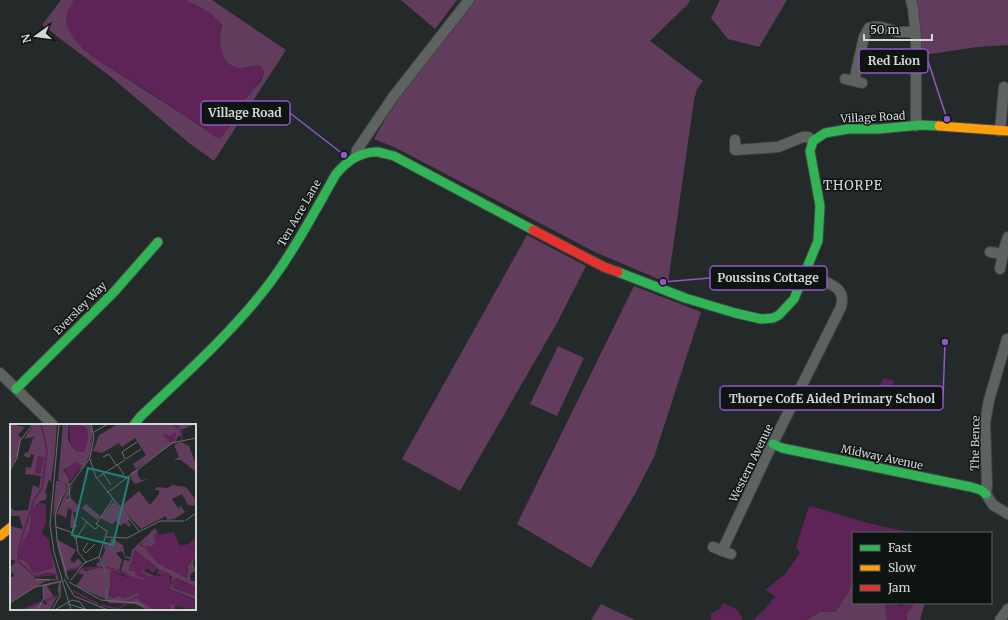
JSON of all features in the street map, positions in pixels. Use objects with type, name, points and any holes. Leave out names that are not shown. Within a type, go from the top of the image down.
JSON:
[{"type":"street","name":"Ten Acre Lane","points":[[135,424],[224,337],[262,293],[284,263],[336,174],[356,156],[357,150],[393,97],[469,0]]},
{"type":"street","points":[[911,0],[916,32],[916,126]]},
{"type":"street","points":[[854,81],[864,37],[869,28],[881,27],[898,32],[916,32]]},
{"type":"street","points":[[1004,87],[1004,131]]},
{"type":"street","name":"Village Road","points":[[813,141],[818,136],[848,129],[878,129],[927,125],[1004,131]]},
{"type":"street","points":[[356,156],[377,152],[394,156],[604,266],[686,298],[750,318],[768,319],[779,315],[794,299],[818,241],[820,206],[810,151],[813,141],[808,137],[803,137],[778,147],[734,150],[735,140]]},
{"type":"street","points":[[1000,269],[1008,237]]},
{"type":"street","name":"Eversley Way","points":[[16,389],[114,292],[158,242]]},
{"type":"street","points":[[990,252],[1003,254]]},
{"type":"street","name":"Western Avenue","points":[[722,551],[773,444],[839,312],[842,302],[841,292],[834,286],[805,274]]},
{"type":"street","name":"The Bence","points":[[986,494],[985,423],[989,400],[1007,340]]},
{"type":"street","points":[[0,373],[52,424]]},
{"type":"street","name":"Midway Avenue","points":[[773,444],[782,448],[800,452],[972,487],[981,490],[986,494]]},
{"type":"street","points":[[986,494],[993,505],[1008,514]]},
{"type":"street","points":[[0,536],[10,528]]},
{"type":"street","points":[[1000,620],[1008,609]]},
{"type":"shaded area","points":[[61,0],[74,0],[73,2],[82,48],[217,138],[225,132],[246,98],[262,80],[260,66],[238,68],[227,62],[221,51],[220,44],[222,25],[210,13],[185,0],[212,0],[286,50],[214,161],[189,143],[111,77],[42,25]]},
{"type":"shaded area","points":[[74,0],[185,0],[210,13],[221,23],[220,45],[223,56],[229,64],[238,68],[260,66],[264,71],[264,75],[243,103],[224,134],[221,138],[217,138],[146,90],[101,63],[80,46],[72,36],[66,22],[70,6]]},
{"type":"shaded area","points":[[401,0],[457,0],[435,29]]},
{"type":"shaded area","points":[[475,0],[690,0],[688,4],[650,41],[703,81],[697,89],[694,100],[668,283],[597,253],[394,147],[374,139],[409,85]]},
{"type":"shaded area","points":[[720,0],[787,0],[759,47],[728,39],[711,18]]},
{"type":"shaded area","points":[[910,0],[1008,0],[1008,45],[977,47],[911,57]]},
{"type":"shaded area","points":[[527,235],[586,266],[557,323],[460,491],[402,459]]},
{"type":"shaded area","points":[[634,286],[701,312],[654,457],[635,494],[591,568],[517,524]]},
{"type":"shaded area","points":[[558,346],[584,358],[557,416],[530,404]]},
{"type":"shaded area","points":[[883,378],[894,381],[888,402],[877,399]]},
{"type":"shaded area","points":[[809,506],[856,520],[912,532],[852,532],[852,581],[848,593],[836,612],[818,612],[807,620],[753,620],[766,608],[775,596],[765,590],[785,574],[800,553],[796,547]]},
{"type":"shaded area","points":[[852,581],[852,604],[886,604],[887,620],[807,620],[848,593]]},
{"type":"shaded area","points":[[723,603],[736,609],[743,618],[741,620],[711,620],[711,614],[721,608]]},
{"type":"shaded area","points":[[601,604],[635,620],[591,620]]},
{"type":"shaded area","points":[[886,604],[898,604],[899,606],[903,606],[904,604],[914,604],[906,614],[907,620],[887,620]]},
{"type":"shaded area","points":[[914,604],[925,604],[920,620],[907,620],[906,614]]},
{"type":"traffic: fast","points":[[618,272],[685,298],[735,313],[761,319],[773,318],[779,315],[794,299],[818,241],[820,206],[810,151],[813,141],[825,133],[848,129],[878,129],[921,125],[939,126]]},
{"type":"traffic: fast","points":[[135,424],[140,417],[234,326],[248,310],[283,265],[336,174],[344,165],[360,155],[378,152],[394,156],[533,230]]},
{"type":"traffic: fast","points":[[16,389],[114,292],[158,242]]},
{"type":"traffic: fast","points":[[773,444],[782,448],[971,487],[981,490],[986,494]]},
{"type":"traffic: slow","points":[[939,126],[1008,131]]},
{"type":"traffic: slow","points":[[0,536],[10,528]]},
{"type":"traffic: jam","points":[[533,230],[604,267],[618,272]]},
{"type":"place","name":"Red Lion","points":[[947,119]]},
{"type":"place","name":"Village Road","points":[[344,155]]},
{"type":"place","name":"Poussins Cottage","points":[[663,282]]},
{"type":"place","name":"Thorpe CofE Aided Primary School","points":[[945,342]]},
{"type":"district","name":"THORPE","points":[[853,185]]}]
